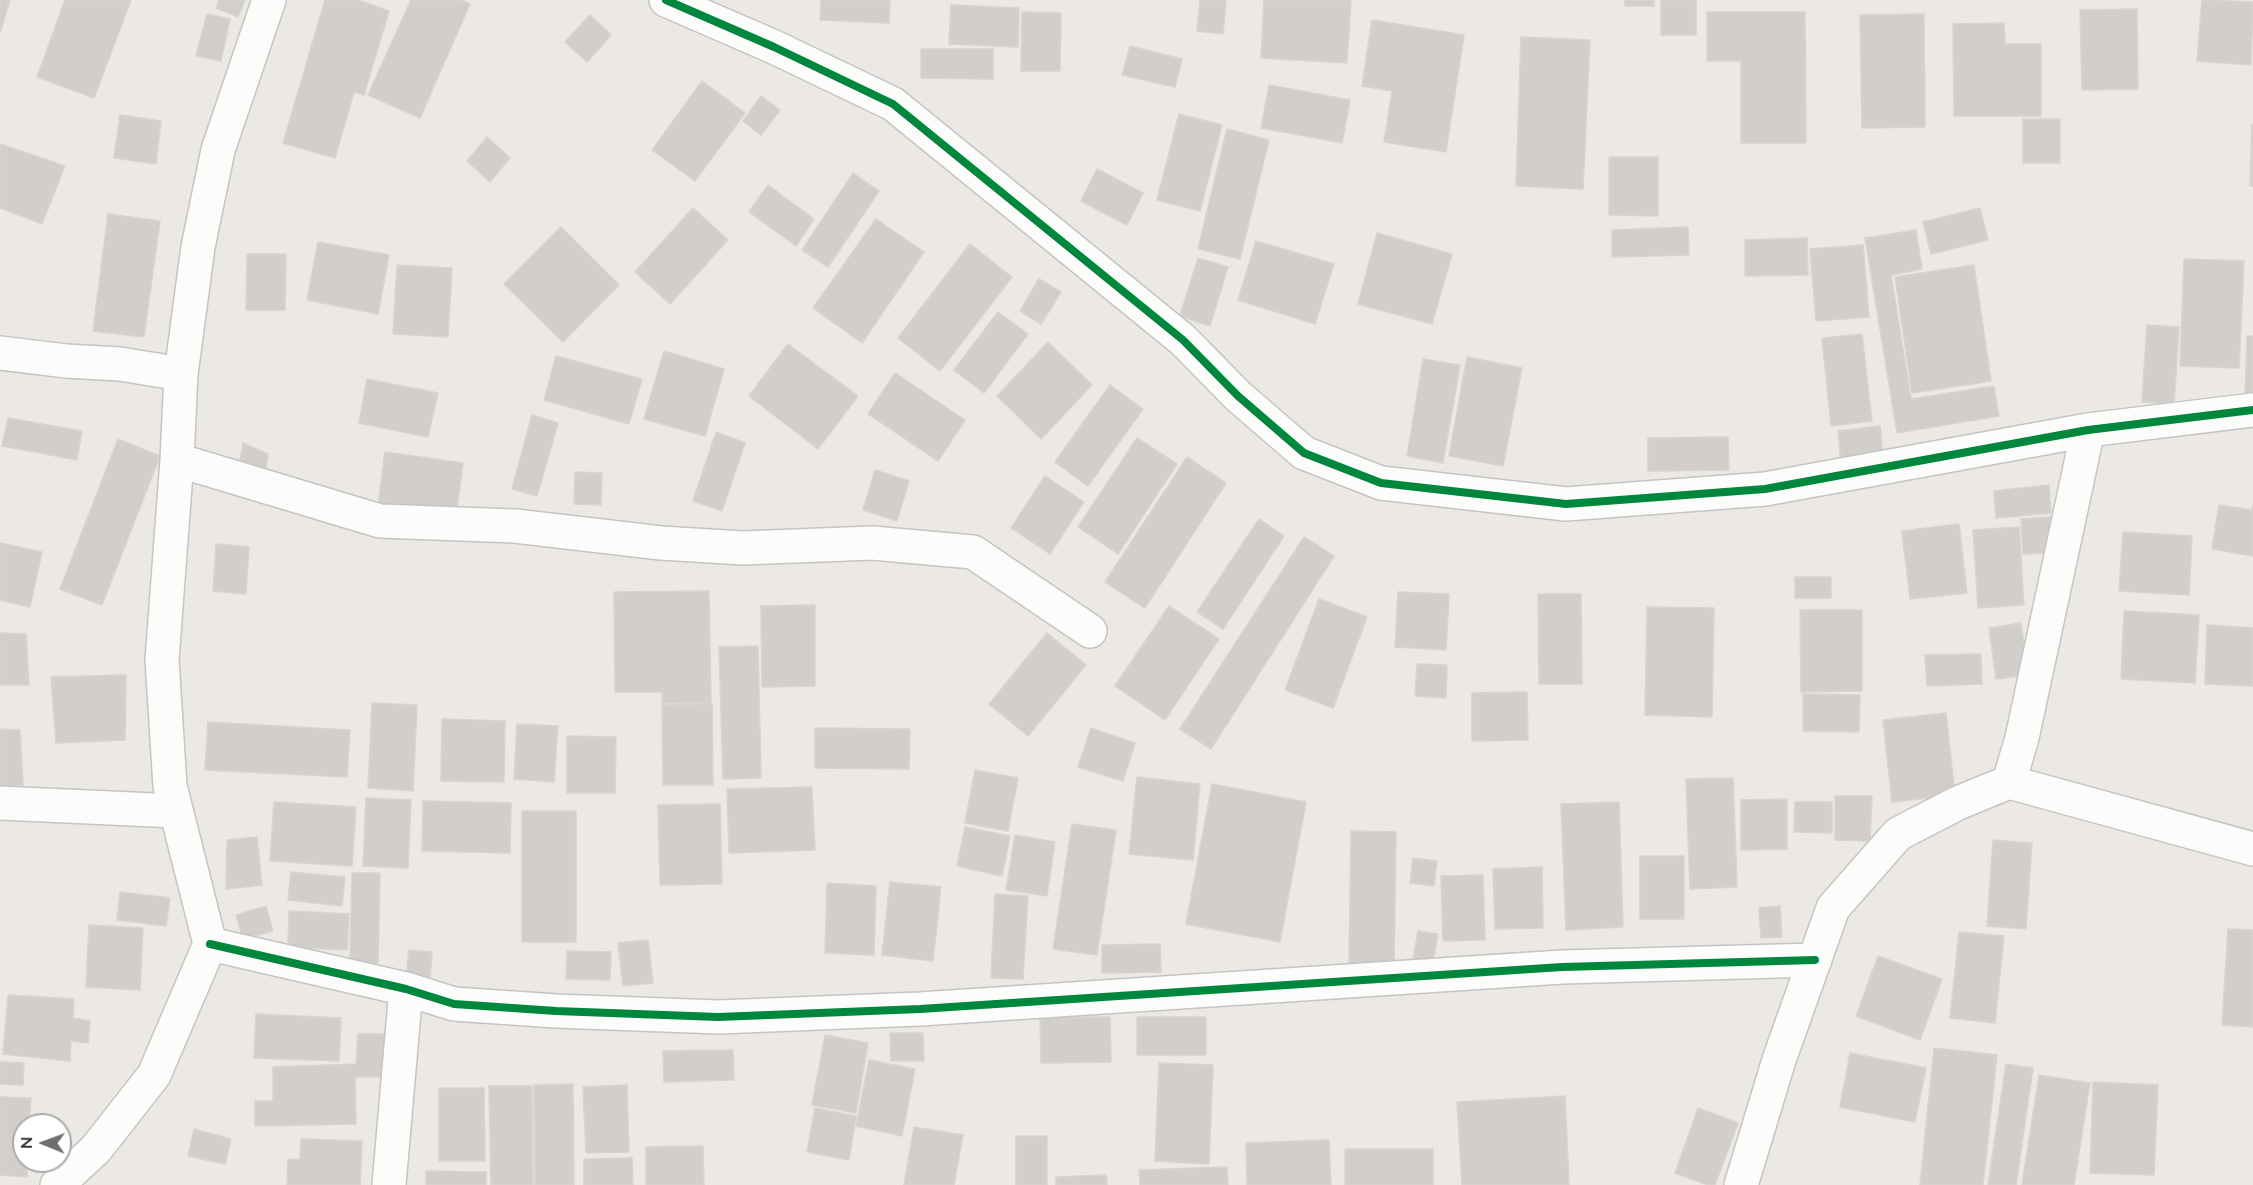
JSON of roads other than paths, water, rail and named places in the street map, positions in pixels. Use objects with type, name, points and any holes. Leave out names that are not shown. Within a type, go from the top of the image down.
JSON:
[{"type":"street","points":[[57,1185],[96,1149],[154,1076],[210,944],[170,786],[162,660],[181,374],[198,247],[218,150],[269,0]]},
{"type":"street","points":[[666,0],[774,47],[893,104],[1182,340],[1238,396],[1304,453],[1381,483],[1566,504],[1765,489],[2088,430],[2253,410]]},
{"type":"street","points":[[0,353],[66,361],[120,364],[181,374]]},
{"type":"street","points":[[2009,782],[2022,738],[2088,430]]},
{"type":"street","points":[[177,460],[380,521],[515,526],[661,543],[743,548],[872,543],[973,552],[1090,631]]},
{"type":"street","points":[[1741,1185],[1779,1060],[1833,908],[1898,834],[1958,803],[2009,782],[2253,849]]},
{"type":"street","points":[[0,803],[176,811]]},
{"type":"street","points":[[210,944],[406,989],[454,1004],[556,1011],[718,1017],[920,1009],[1562,967],[1815,960]]},
{"type":"street","points":[[389,1185],[406,989]]}]
